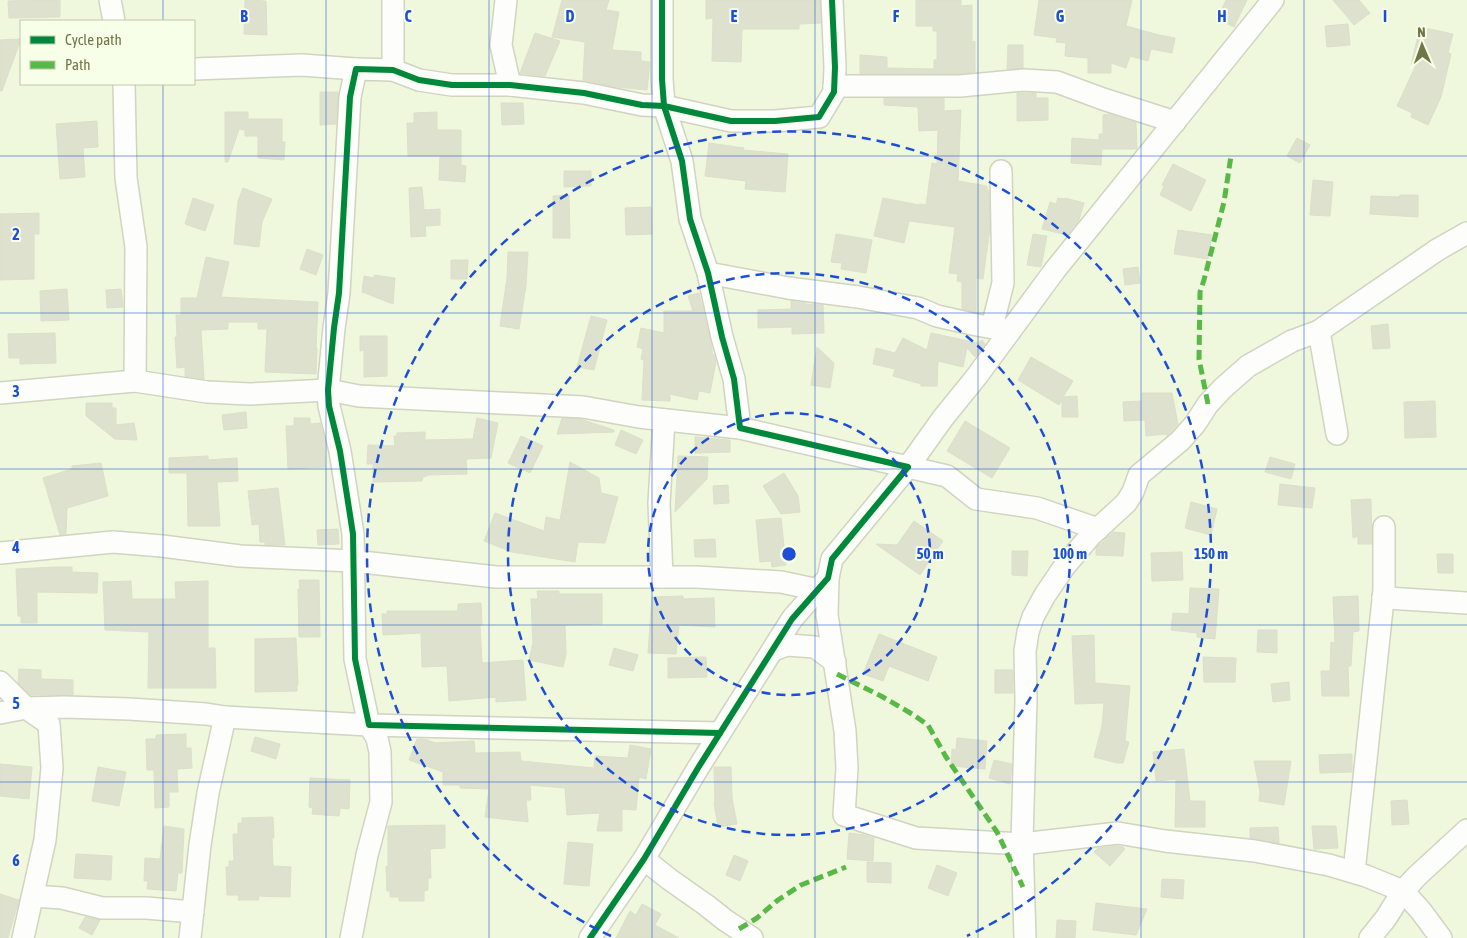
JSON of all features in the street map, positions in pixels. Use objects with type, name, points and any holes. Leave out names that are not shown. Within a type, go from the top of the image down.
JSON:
[{"type":"street","points":[[110,0],[114,20]]},
{"type":"street","points":[[393,0],[393,70]]},
{"type":"street","points":[[506,0],[501,45],[510,85]]},
{"type":"street","points":[[662,0],[664,106],[682,161],[690,219],[708,273],[722,337],[734,379],[740,428]]},
{"type":"street","points":[[195,70],[302,65],[393,70],[419,80],[469,86],[510,85],[584,93],[642,105],[664,106],[731,121],[775,121],[819,117],[834,92],[835,67],[832,0]]},
{"type":"street","points":[[1273,0],[1055,270],[1001,329],[943,418],[908,467],[832,559],[824,584],[827,615],[846,731],[847,768],[844,815],[916,838],[1022,844],[1118,833],[1165,841],[1255,851],[1329,866],[1366,876],[1403,891],[1441,938]]},
{"type":"street","points":[[351,938],[367,855],[381,802],[380,752],[377,738],[369,725],[355,659],[353,534],[328,390],[339,293],[350,97],[356,69]]},
{"type":"street","points":[[834,86],[960,86],[1024,80],[1057,82],[1175,122]]},
{"type":"street","points":[[124,85],[126,178],[136,247],[135,382]]},
{"type":"street","points":[[1001,171],[1003,283],[1001,329]]},
{"type":"street","points":[[1025,938],[1022,844],[1025,651],[1033,617],[1064,567],[1098,529],[1126,503],[1134,492],[1139,475],[1180,440],[1195,424],[1208,404],[1248,366],[1292,341],[1319,330],[1437,250],[1467,233]]},
{"type":"street","points":[[708,273],[788,288],[858,297],[918,308],[937,316],[1001,329]]},
{"type":"street","points":[[1319,330],[1337,434]]},
{"type":"street","points":[[0,393],[135,382],[207,392],[250,394],[328,390],[359,396],[583,407],[639,417],[740,428],[947,476],[976,499],[1037,508],[1098,529]]},
{"type":"street","points":[[662,577],[660,504],[664,420]]},
{"type":"street","points":[[1354,872],[1383,597],[1384,527]]},
{"type":"street","points":[[0,553],[113,542],[240,556],[353,562],[496,577],[662,577],[824,584]]},
{"type":"street","points":[[590,938],[644,859],[792,619],[824,584]]},
{"type":"street","points":[[1383,597],[1467,603]]},
{"type":"street","points":[[773,650],[787,645],[815,647],[835,662]]},
{"type":"street","points":[[0,682],[26,708],[48,724],[52,768],[45,840],[23,938]]},
{"type":"street","points":[[0,713],[26,708],[65,707],[129,709],[225,717],[369,725],[720,733]]},
{"type":"street","points":[[190,938],[200,845],[208,793],[225,717]]},
{"type":"street","points":[[1370,938],[1386,918],[1403,891],[1416,876],[1467,830]]},
{"type":"street","points":[[644,859],[669,880],[752,938]]},
{"type":"street","points":[[33,896],[62,898],[102,908],[146,908],[193,912]]},
{"type":"shaded area","points":[[0,0],[1467,0],[1467,938],[0,938]]},
{"type":"building","points":[[60,0],[60,17],[9,18],[8,1]]},
{"type":"building","points":[[245,0],[266,1],[267,35],[244,34]]},
{"type":"building","points":[[562,0],[609,0],[606,10],[619,12],[612,50],[641,52],[641,61],[650,62],[647,90],[617,87],[583,80],[585,42],[552,37]]},
{"type":"building","points":[[706,0],[820,0],[821,23],[799,24],[799,29],[742,29],[741,62],[712,61],[713,18],[706,19]]},
{"type":"building","points":[[916,0],[961,0],[961,6],[972,5],[972,42],[975,41],[975,72],[959,74],[860,74],[860,55],[887,57],[887,68],[934,69],[934,60],[937,60],[937,31],[933,31],[933,26],[916,26]]},
{"type":"building","points":[[1039,0],[1132,0],[1126,26],[1175,38],[1172,53],[1151,49],[1148,61],[1130,56],[1126,68],[1111,63],[1111,73],[1088,73],[1088,58],[1065,56],[1066,43],[1056,42],[1057,38],[1034,35]]},
{"type":"building","points":[[1226,0],[1247,0],[1234,27],[1217,19]]},
{"type":"building","points":[[1333,0],[1359,0],[1370,13],[1354,25]]},
{"type":"building","points":[[1348,24],[1350,45],[1327,47],[1325,26]]},
{"type":"building","points":[[1420,27],[1453,34],[1448,53],[1451,54],[1441,97],[1428,125],[1411,117],[1412,113],[1397,106],[1416,65],[1411,65]]},
{"type":"building","points":[[535,33],[560,41],[545,76],[520,73]]},
{"type":"building","points":[[20,39],[2,91],[0,91],[0,40]]},
{"type":"building","points":[[1008,45],[1023,45],[1023,68],[1007,69]]},
{"type":"building","points":[[320,92],[338,92],[336,124],[320,125]]},
{"type":"building","points":[[1017,93],[1036,93],[1036,98],[1048,98],[1048,120],[1017,121]]},
{"type":"building","points":[[884,98],[944,98],[944,111],[961,110],[958,181],[987,186],[989,191],[990,229],[983,279],[976,278],[976,312],[962,309],[962,282],[957,281],[958,274],[949,273],[955,227],[909,221],[904,243],[874,236],[883,198],[926,205],[932,163],[937,164],[938,130],[919,131],[918,107],[884,105]]},
{"type":"building","points":[[501,103],[523,103],[524,124],[502,125]]},
{"type":"building","points":[[225,112],[248,112],[248,119],[282,119],[282,142],[285,142],[284,160],[258,158],[258,136],[245,136],[245,130],[239,129],[228,162],[225,162]]},
{"type":"building","points":[[437,112],[437,130],[461,130],[461,165],[466,166],[465,182],[439,180],[440,156],[408,156],[407,123],[414,123],[414,113]]},
{"type":"building","points":[[1109,114],[1136,123],[1137,149],[1102,149],[1101,165],[1071,163],[1072,138],[1099,140],[1099,134],[1103,134],[1103,115]]},
{"type":"building","points":[[97,121],[98,147],[83,148],[85,177],[60,179],[56,124]]},
{"type":"building","points":[[1297,138],[1310,145],[1300,163],[1287,156]]},
{"type":"building","points":[[709,143],[744,148],[743,150],[788,154],[785,192],[745,189],[746,181],[705,176]]},
{"type":"building","points":[[1173,164],[1206,180],[1191,211],[1160,195],[1164,186],[1162,185]]},
{"type":"building","points":[[564,171],[591,171],[591,186],[564,187]]},
{"type":"building","points":[[1313,180],[1333,182],[1330,216],[1310,215]]},
{"type":"building","points":[[422,187],[424,210],[440,209],[440,225],[425,226],[426,236],[411,237],[409,188]]},
{"type":"building","points":[[243,188],[272,199],[262,222],[259,247],[234,244],[238,201]]},
{"type":"building","points":[[569,195],[570,238],[553,238],[553,196]]},
{"type":"building","points":[[1400,195],[1418,195],[1418,217],[1370,214],[1371,196],[1399,197]]},
{"type":"building","points":[[193,198],[214,205],[205,231],[185,224]]},
{"type":"building","points":[[1058,198],[1084,203],[1079,220],[1067,235],[1042,229],[1050,202],[1056,204]]},
{"type":"building","points":[[651,207],[652,234],[626,235],[625,208]]},
{"type":"building","points":[[39,213],[39,234],[34,234],[34,279],[0,280],[0,214]]},
{"type":"building","points":[[1178,230],[1212,235],[1208,259],[1174,254]]},
{"type":"building","points":[[836,234],[872,240],[866,273],[841,269],[842,263],[831,262]]},
{"type":"building","points":[[1033,234],[1047,236],[1041,267],[1027,265]]},
{"type":"building","points":[[307,249],[323,255],[316,275],[300,269]]},
{"type":"building","points":[[508,252],[528,252],[526,285],[519,329],[500,326],[507,278]]},
{"type":"building","points":[[206,257],[229,262],[221,297],[318,302],[316,374],[265,372],[267,329],[258,329],[258,322],[228,322],[228,329],[201,330],[204,379],[185,376],[185,367],[177,368],[176,315],[181,315],[181,298],[197,298]]},
{"type":"building","points":[[451,260],[468,260],[467,279],[451,279]]},
{"type":"building","points":[[1138,267],[1140,283],[1125,285],[1123,269]]},
{"type":"building","points":[[374,275],[395,278],[393,304],[362,292],[364,276],[374,278]]},
{"type":"building","points":[[67,289],[69,320],[41,321],[40,291]]},
{"type":"building","points":[[121,289],[123,307],[107,308],[106,290]]},
{"type":"building","points":[[699,293],[712,354],[716,362],[710,393],[699,391],[697,400],[670,394],[670,401],[642,400],[644,360],[641,359],[643,349],[637,347],[641,328],[664,333],[664,311],[693,311],[688,296]]},
{"type":"building","points":[[791,301],[823,305],[824,333],[792,334],[792,327],[758,328],[758,310],[791,309]]},
{"type":"building","points":[[591,316],[607,320],[594,370],[577,367]]},
{"type":"building","points":[[1388,324],[1390,348],[1373,349],[1371,326]]},
{"type":"building","points":[[55,333],[56,363],[20,364],[20,358],[9,358],[8,334]]},
{"type":"building","points":[[931,333],[978,343],[982,340],[985,344],[975,357],[967,348],[963,367],[938,361],[937,386],[921,386],[921,384],[893,376],[895,369],[873,364],[876,348],[895,353],[903,338],[927,350]]},
{"type":"building","points":[[360,336],[387,336],[387,376],[364,377],[364,350],[360,351]]},
{"type":"building","points":[[817,347],[834,363],[830,388],[811,385]]},
{"type":"building","points":[[1031,357],[1073,381],[1063,397],[1077,396],[1078,417],[1062,417],[1062,400],[1059,405],[1018,380]]},
{"type":"building","points":[[1142,393],[1172,393],[1178,424],[1167,436],[1166,434],[1146,436],[1145,420],[1124,421],[1123,402],[1142,401]]},
{"type":"building","points":[[1435,401],[1436,437],[1405,438],[1404,402]]},
{"type":"building","points":[[86,403],[112,403],[112,408],[116,408],[116,425],[134,423],[137,440],[115,439],[86,416]]},
{"type":"building","points":[[246,412],[247,428],[224,430],[222,415]]},
{"type":"building","points":[[294,418],[310,418],[310,424],[320,423],[324,438],[325,467],[288,469],[286,426],[294,426]]},
{"type":"building","points":[[477,418],[498,423],[491,458],[466,459],[467,474],[427,475],[423,477],[422,481],[373,482],[373,464],[367,464],[368,445],[395,446],[394,436],[397,436],[397,433],[425,432],[425,440],[473,439]]},
{"type":"building","points":[[562,418],[580,419],[614,430],[614,432],[557,434]]},
{"type":"building","points":[[965,421],[1010,448],[992,478],[947,451]]},
{"type":"building","points":[[621,430],[643,440],[636,454],[615,445]]},
{"type":"building","points":[[521,436],[543,446],[530,473],[508,463]]},
{"type":"building","points":[[695,437],[730,440],[730,452],[695,453]]},
{"type":"building","points":[[208,456],[208,460],[237,458],[238,481],[217,482],[220,526],[188,526],[187,473],[169,473],[169,458]]},
{"type":"building","points":[[678,456],[708,457],[707,479],[675,512]]},
{"type":"building","points":[[1270,457],[1295,464],[1291,479],[1265,472]]},
{"type":"building","points":[[570,462],[599,478],[601,493],[618,497],[605,543],[578,542],[575,562],[512,552],[484,541],[495,513],[544,531],[546,517],[560,520]]},
{"type":"building","points":[[101,463],[108,496],[67,508],[66,534],[60,535],[43,478],[72,469],[72,466]]},
{"type":"building","points":[[784,473],[798,496],[800,512],[781,514],[763,486]]},
{"type":"building","points":[[1280,484],[1315,488],[1312,508],[1278,505]]},
{"type":"building","points":[[728,485],[729,503],[714,504],[713,486]]},
{"type":"building","points":[[278,488],[285,545],[265,545],[265,542],[260,542],[259,524],[252,525],[248,491]]},
{"type":"building","points":[[1371,499],[1372,544],[1358,544],[1358,536],[1353,538],[1351,500]]},
{"type":"building","points":[[1191,502],[1217,509],[1211,535],[1185,528]]},
{"type":"building","points":[[781,518],[786,565],[772,567],[771,561],[760,562],[756,520]]},
{"type":"building","points":[[914,521],[943,541],[920,575],[876,544],[897,545]]},
{"type":"building","points":[[338,529],[339,544],[318,545],[317,530]]},
{"type":"building","points":[[1113,532],[1125,533],[1123,556],[1096,555],[1096,548]]},
{"type":"building","points":[[715,539],[716,557],[695,557],[694,540]]},
{"type":"building","points":[[1012,551],[1028,551],[1027,576],[1012,575]]},
{"type":"building","points":[[1182,552],[1183,580],[1152,581],[1151,553]]},
{"type":"building","points":[[1437,554],[1453,554],[1453,573],[1438,573]]},
{"type":"building","points":[[72,567],[72,572],[98,573],[97,593],[37,592],[37,623],[21,623],[21,616],[18,616],[16,569]]},
{"type":"building","points":[[299,580],[319,580],[320,637],[299,637]]},
{"type":"building","points":[[131,581],[132,599],[176,599],[175,582],[208,581],[208,648],[215,648],[216,688],[148,688],[149,632],[105,630],[103,582]]},
{"type":"building","points":[[1190,588],[1219,589],[1215,639],[1197,637],[1197,633],[1171,630],[1173,613],[1189,614]]},
{"type":"building","points":[[537,591],[559,591],[559,594],[602,594],[602,624],[565,625],[566,654],[563,667],[529,660],[533,643],[531,599],[538,599]]},
{"type":"building","points":[[683,596],[683,599],[714,598],[715,627],[679,625],[676,654],[648,653],[652,597]]},
{"type":"building","points":[[1358,596],[1359,631],[1353,632],[1351,666],[1348,666],[1349,696],[1322,696],[1321,671],[1330,671],[1331,642],[1335,643],[1333,597]]},
{"type":"building","points":[[481,603],[482,663],[523,660],[526,700],[496,702],[496,697],[449,701],[447,666],[422,667],[421,633],[383,635],[382,614],[387,614],[387,611],[458,611],[458,604]]},
{"type":"building","points":[[1258,630],[1277,630],[1277,653],[1257,652]]},
{"type":"building","points":[[879,634],[937,657],[928,681],[889,666],[883,681],[863,674]]},
{"type":"building","points":[[1094,635],[1095,683],[1130,686],[1125,741],[1129,742],[1123,763],[1094,757],[1102,726],[1104,703],[1075,704],[1072,636]]},
{"type":"building","points":[[296,638],[297,691],[255,692],[255,639]]},
{"type":"building","points":[[614,648],[638,655],[633,671],[609,665]]},
{"type":"building","points":[[706,657],[707,677],[668,678],[668,658]]},
{"type":"building","points":[[1203,657],[1236,658],[1235,682],[1204,682]]},
{"type":"building","points":[[19,669],[41,670],[41,679],[73,680],[73,695],[30,695],[18,683]]},
{"type":"building","points":[[995,670],[1013,670],[1013,693],[995,693]]},
{"type":"building","points":[[1289,682],[1290,700],[1273,702],[1271,684]]},
{"type":"building","points":[[186,734],[186,748],[191,748],[192,768],[177,769],[178,792],[169,792],[169,807],[155,808],[154,770],[147,770],[146,739],[156,739],[156,735]]},
{"type":"building","points":[[255,737],[280,744],[276,759],[251,751]]},
{"type":"building","points":[[957,738],[987,741],[985,769],[951,766],[952,749],[956,750]]},
{"type":"building","points":[[417,739],[425,739],[435,743],[474,741],[475,753],[520,752],[521,761],[594,768],[595,756],[628,758],[630,745],[651,749],[646,779],[639,777],[636,810],[622,809],[622,831],[597,831],[600,813],[567,815],[565,788],[530,785],[531,800],[526,800],[528,822],[485,817],[489,789],[460,788],[460,785],[443,785],[443,772],[409,760]]},
{"type":"building","points":[[1184,749],[1190,801],[1205,801],[1205,827],[1175,827],[1176,779],[1156,781],[1153,752]]},
{"type":"building","points":[[1352,754],[1352,772],[1320,773],[1319,755]]},
{"type":"building","points":[[994,760],[1012,764],[1010,784],[989,778]]},
{"type":"building","points":[[1254,761],[1291,761],[1284,805],[1259,801],[1260,792]]},
{"type":"building","points":[[0,764],[32,767],[29,799],[0,796]]},
{"type":"building","points":[[98,767],[126,772],[119,806],[92,801]]},
{"type":"building","points":[[714,767],[731,767],[732,798],[737,824],[718,827],[714,803]]},
{"type":"building","points":[[310,778],[350,780],[349,809],[340,808],[339,816],[312,814],[313,808],[309,807]]},
{"type":"building","points":[[1407,800],[1409,824],[1392,825],[1391,801]]},
{"type":"building","points":[[273,817],[273,866],[291,867],[290,897],[258,896],[259,900],[238,900],[239,895],[227,895],[226,867],[229,867],[229,861],[234,861],[233,834],[238,834],[238,823],[242,823],[242,818]]},
{"type":"building","points":[[445,825],[445,848],[430,849],[431,878],[428,878],[428,890],[424,891],[424,901],[399,901],[399,897],[390,897],[390,891],[387,891],[386,866],[388,866],[388,826]]},
{"type":"building","points":[[164,826],[184,829],[182,873],[178,873],[176,891],[147,889],[148,881],[144,881],[145,858],[160,859]]},
{"type":"building","points":[[1312,826],[1336,826],[1338,848],[1314,849]]},
{"type":"building","points":[[1278,827],[1279,843],[1250,838],[1250,828]]},
{"type":"building","points":[[849,833],[874,838],[873,861],[847,859]]},
{"type":"building","points":[[568,842],[593,844],[589,886],[564,884]]},
{"type":"building","points":[[1118,846],[1125,849],[1110,866],[1094,852],[1098,848]]},
{"type":"building","points":[[76,854],[112,856],[111,880],[74,878]]},
{"type":"building","points":[[734,855],[748,861],[740,881],[726,875]]},
{"type":"building","points":[[867,862],[891,863],[891,883],[867,882]]},
{"type":"building","points":[[937,865],[957,873],[948,896],[928,888]]},
{"type":"building","points":[[1162,879],[1184,880],[1183,899],[1161,897]]},
{"type":"building","points":[[0,894],[19,900],[8,938],[0,938]]},
{"type":"building","points":[[1096,903],[1147,909],[1136,935],[1093,930]]},
{"type":"building","points":[[642,904],[661,914],[655,925],[679,938],[616,938],[630,911],[636,915]]},
{"type":"building","points":[[85,917],[100,920],[92,935],[79,928]]},
{"type":"building","points":[[1057,920],[1076,921],[1075,938],[1056,938]]},
{"type":"marked path","points":[[1208,404],[1199,359],[1200,292],[1224,202],[1231,156]]},
{"type":"marked path","points":[[837,674],[881,696],[928,725],[946,757],[997,832],[1023,887]]},
{"type":"marked path","points":[[739,929],[801,885],[846,867]]},
{"type":"cycle path","points":[[590,938],[644,859],[698,768],[792,619],[828,578],[832,559],[908,467],[740,428],[734,379],[722,337],[708,273],[690,219],[682,161],[664,106],[662,0]]},
{"type":"cycle path","points":[[720,733],[369,725],[355,659],[353,534],[340,451],[329,406],[328,390],[339,293],[350,97],[356,69],[393,70],[419,80],[452,85],[510,85],[584,93],[642,105],[664,106],[731,121],[775,121],[819,117],[834,92],[835,67],[832,0]]}]
